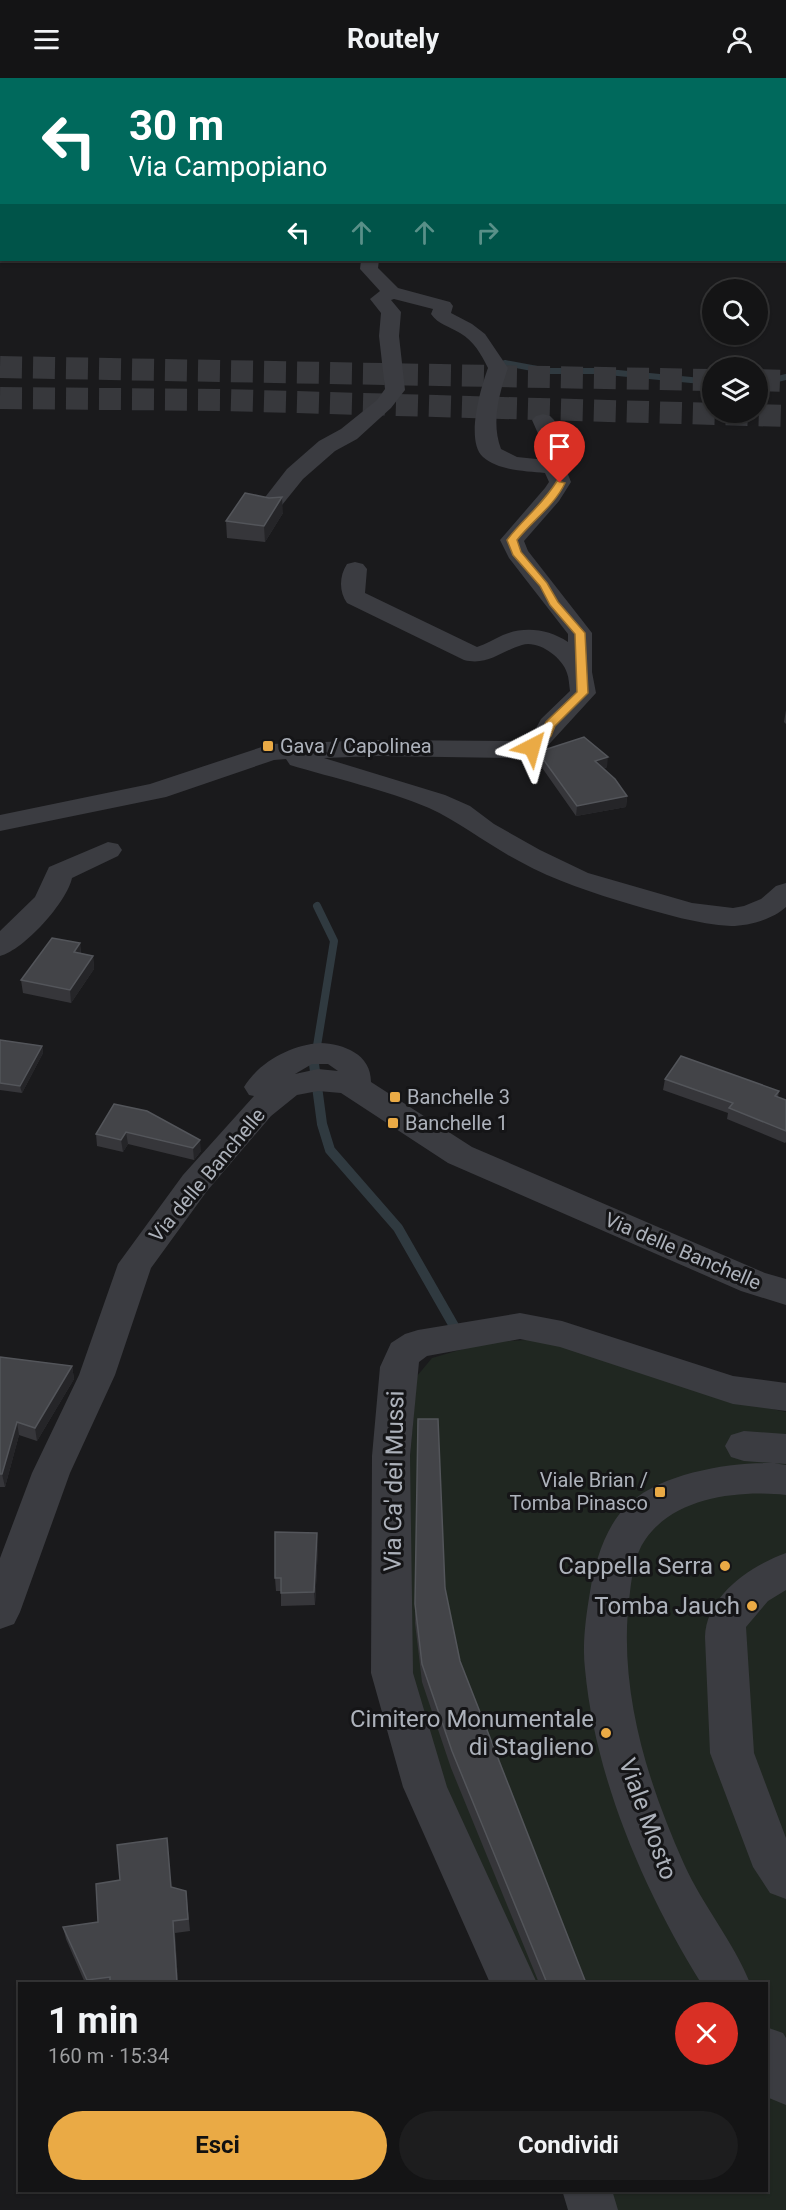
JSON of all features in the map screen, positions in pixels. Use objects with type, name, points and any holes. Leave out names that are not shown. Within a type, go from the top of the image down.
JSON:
[{"type":"street","points":[[370,261],[369,269],[391,292],[442,306],[441,314],[445,320],[470,330],[487,348],[498,368],[489,391],[486,442],[491,453],[512,463],[554,467]]},
{"type":"street","points":[[270,505],[295,474],[327,446],[350,434],[384,404],[394,390],[393,357],[389,336],[391,312],[380,299],[391,292]]},
{"type":"street","points":[[0,823],[156,791],[271,752],[378,748],[515,750],[532,747],[581,682],[580,633],[554,603],[544,585],[517,553],[512,540],[530,517],[555,494],[560,483],[554,467],[559,456],[543,420]]},
{"type":"street","points":[[355,569],[352,592],[355,598],[473,655],[489,653],[521,637],[539,637],[554,644],[572,660],[581,682]]},
{"type":"street","points":[[271,752],[435,801],[460,813],[484,830],[530,856],[579,879],[689,912],[733,917],[751,914],[771,905],[786,892]]},
{"type":"street","points":[[0,947],[28,922],[59,884],[59,873],[108,850]]},
{"type":"street","points":[[232,1110],[290,1063],[311,1054],[336,1056],[347,1061],[353,1069],[355,1087]]},
{"type":"street","name":"Via delle Banchelle","points":[[0,1612],[51,1473],[97,1375],[135,1264],[195,1183],[261,1108],[287,1087],[318,1080],[339,1081],[355,1087],[460,1155],[753,1282],[786,1292]]},
{"type":"street","name":"Via Ca' dei Mussi","points":[[514,1982],[425,1787],[392,1673],[391,1456],[398,1367],[404,1353],[418,1344],[520,1326],[561,1334],[733,1390],[786,1397]]},
{"type":"street","points":[[744,1446],[786,1449]]},
{"type":"street","name":"Viale Mosto","points":[[726,1982],[679,1902],[644,1818],[618,1739],[605,1670],[611,1580],[619,1553],[640,1518],[658,1503],[701,1486],[734,1481],[786,1480]]},
{"type":"street","points":[[770,1579],[726,1622],[732,1753],[769,1852],[786,1878]]},
{"type":"street","points":[[768,2053],[786,2081]]},
{"type":"street","points":[[588,2192],[593,2210]]},
{"type":"shaded area","name":"Cimitero Monumentale di Staglieno","points":[[544,1339],[710,1395],[786,1412],[786,2210],[609,2210],[604,2192],[768,2192],[768,1982],[527,1982],[440,1779],[414,1688],[406,1608],[410,1456],[417,1376],[432,1358],[487,1342]]},
{"type":"building","points":[[245,493],[269,498],[282,497],[264,526],[226,521]]},
{"type":"building","points":[[584,737],[608,757],[595,761],[615,779],[627,796],[577,806],[538,752]]},
{"type":"building","points":[[52,938],[80,943],[74,952],[93,956],[70,990],[21,980]]},
{"type":"building","points":[[0,1040],[42,1046],[20,1086],[0,1083]]},
{"type":"building","points":[[681,1056],[779,1091],[775,1096],[786,1100],[786,1131],[729,1108],[733,1103],[665,1079]]},
{"type":"building","points":[[114,1104],[147,1111],[200,1140],[193,1148],[126,1132],[121,1140],[96,1134]]},
{"type":"building","points":[[0,1357],[72,1366],[35,1428],[17,1422],[2,1474],[0,1474]]},
{"type":"building","points":[[418,1419],[438,1419],[445,1588],[460,1661],[586,1982],[547,1982],[452,1751],[422,1664],[415,1604]]},
{"type":"building","points":[[275,1532],[317,1533],[314,1592],[281,1593],[281,1578],[275,1578]]},
{"type":"building","points":[[167,1838],[171,1887],[186,1891],[188,1919],[173,1921],[177,1982],[110,1982],[110,1977],[87,1980],[63,1927],[98,1922],[96,1884],[120,1880],[117,1845]]},
{"type":"waterway","points":[[505,363],[548,371],[597,371],[702,381]]},
{"type":"waterway","points":[[768,382],[786,377]]},
{"type":"waterway","points":[[316,1052],[334,941],[317,906]]},
{"type":"waterway","points":[[316,1051],[314,1064],[322,1124],[330,1150],[398,1228],[454,1326]]},
{"type":"tunnel","points":[[0,367],[702,380]]},
{"type":"tunnel","points":[[768,380],[786,381]]},
{"type":"tunnel","points":[[0,398],[224,400],[786,416]]},
{"type":"place","name":"Gava / Capolinea","points":[[268,746]]},
{"type":"place","name":"Banchelle 3","points":[[395,1097]]},
{"type":"place","name":"Banchelle 1","points":[[393,1123]]},
{"type":"place","name":"Viale Brian / Tomba Pinasco","points":[[660,1492]]},
{"type":"place","name":"Cappella Serra","points":[[725,1566]]},
{"type":"place","name":"Tomba Jauch","points":[[752,1606]]},
{"type":"place","name":"Cimitero Monumentale di Staglieno","points":[[606,1733]]},
{"type":"route","points":[[532,747],[547,733],[550,725],[583,693],[580,671],[580,633],[554,603],[544,585],[528,569],[517,553],[512,540],[530,517],[555,494],[560,483]]}]
